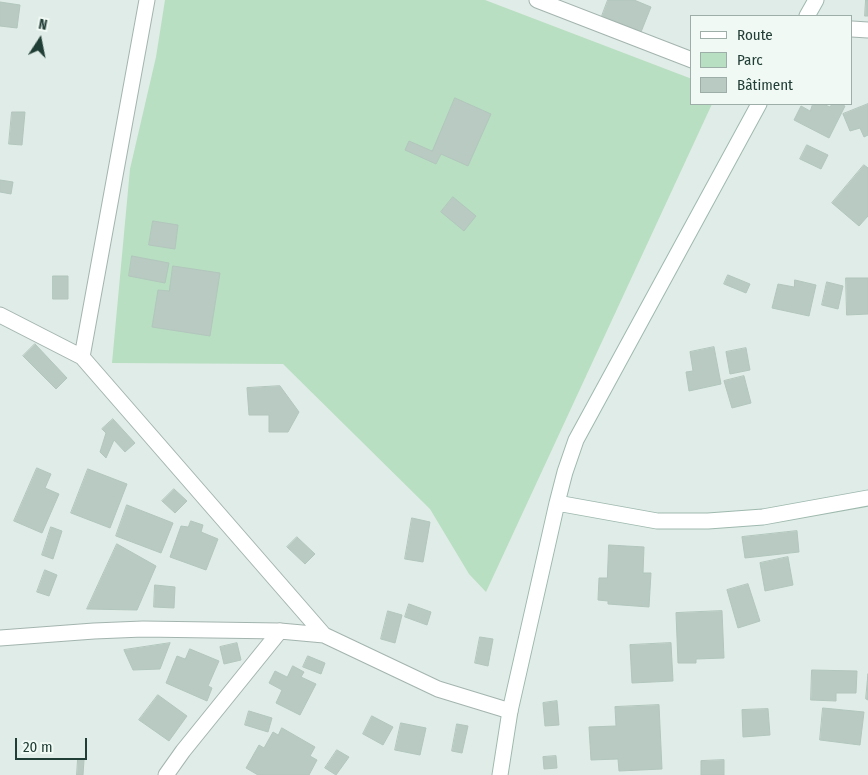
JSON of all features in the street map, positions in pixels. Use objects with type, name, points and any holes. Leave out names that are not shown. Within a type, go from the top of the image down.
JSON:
[{"type":"street","points":[[82,357],[147,0]]},
{"type":"street","points":[[537,0],[690,59]]},
{"type":"street","points":[[808,15],[816,0]]},
{"type":"street","points":[[853,29],[868,30]]},
{"type":"street","points":[[500,775],[510,711],[557,503],[576,440],[708,194],[758,105]]},
{"type":"street","points":[[0,315],[82,357],[324,635]]},
{"type":"street","points":[[557,503],[657,521],[708,521],[763,517],[868,498]]},
{"type":"street","points":[[0,638],[143,629],[280,631],[324,635],[438,689],[510,711]]},
{"type":"street","points":[[166,775],[183,751],[280,631]]},
{"type":"green space","points":[[165,0],[485,0],[690,78],[690,105],[712,105],[486,592],[469,574],[430,509],[283,364],[112,363],[130,169],[156,57]]},
{"type":"building","points":[[608,0],[634,0],[651,7],[641,32],[602,16]]},
{"type":"building","points":[[866,0],[868,0],[868,16],[865,16]]},
{"type":"building","points":[[0,2],[20,5],[17,28],[0,26]]},
{"type":"building","points":[[455,98],[491,114],[468,166],[441,154],[436,164],[405,150],[409,141],[432,151]]},
{"type":"building","points":[[868,104],[868,135],[864,137],[860,128],[850,131],[843,114]]},
{"type":"building","points":[[813,105],[845,106],[829,138],[794,120],[801,106],[810,111]]},
{"type":"building","points":[[12,112],[25,112],[22,145],[9,144]]},
{"type":"building","points":[[807,145],[828,155],[821,169],[800,159]]},
{"type":"building","points":[[864,165],[868,168],[868,216],[859,226],[832,203]]},
{"type":"building","points":[[0,180],[13,182],[11,194],[0,192]]},
{"type":"building","points":[[453,197],[476,216],[464,231],[441,212]]},
{"type":"building","points":[[153,221],[178,225],[175,249],[149,245]]},
{"type":"building","points":[[132,256],[169,263],[165,283],[129,276]]},
{"type":"building","points":[[173,266],[220,273],[210,336],[152,327],[158,290],[169,291]]},
{"type":"building","points":[[728,275],[750,284],[746,293],[724,284]]},
{"type":"building","points":[[53,276],[68,276],[68,299],[53,299]]},
{"type":"building","points":[[846,278],[868,278],[868,314],[847,315]]},
{"type":"building","points":[[795,280],[816,285],[809,316],[772,308],[778,284],[794,287]]},
{"type":"building","points":[[827,282],[843,286],[838,309],[822,305]]},
{"type":"building","points":[[35,344],[67,378],[56,389],[23,356]]},
{"type":"building","points":[[714,347],[721,384],[689,391],[686,372],[693,371],[690,352]]},
{"type":"building","points":[[746,348],[750,370],[730,374],[726,352]]},
{"type":"building","points":[[744,376],[751,403],[732,408],[724,381]]},
{"type":"building","points":[[280,386],[299,412],[288,432],[269,432],[269,415],[249,415],[247,388]]},
{"type":"building","points":[[113,419],[135,443],[125,452],[114,440],[106,458],[100,452],[106,433],[102,429]]},
{"type":"building","points":[[37,468],[51,474],[45,488],[59,494],[42,533],[14,521]]},
{"type":"building","points":[[88,469],[127,484],[110,528],[71,513]]},
{"type":"building","points":[[174,489],[187,501],[175,513],[162,501]]},
{"type":"building","points":[[127,505],[173,523],[161,553],[116,536]]},
{"type":"building","points":[[412,518],[430,522],[423,562],[405,559]]},
{"type":"building","points":[[191,521],[203,525],[201,532],[218,539],[206,570],[170,557],[181,526],[188,527]]},
{"type":"building","points":[[51,527],[62,531],[53,559],[42,555]]},
{"type":"building","points":[[797,531],[799,552],[745,558],[742,537]]},
{"type":"building","points":[[297,537],[315,554],[305,564],[287,547]]},
{"type":"building","points":[[117,544],[156,566],[137,610],[87,609]]},
{"type":"building","points":[[609,545],[644,547],[643,573],[651,573],[649,607],[608,604],[608,601],[598,600],[599,578],[607,578]]},
{"type":"building","points":[[788,557],[793,585],[765,591],[760,563]]},
{"type":"building","points":[[45,570],[57,575],[49,596],[37,592]]},
{"type":"building","points":[[748,584],[760,621],[738,628],[727,590]]},
{"type":"building","points":[[155,585],[175,587],[174,608],[154,607]]},
{"type":"building","points":[[409,604],[431,612],[427,625],[405,617]]},
{"type":"building","points":[[388,611],[402,615],[395,643],[381,639]]},
{"type":"building","points":[[722,611],[724,658],[696,659],[696,663],[678,663],[676,613]]},
{"type":"building","points":[[480,637],[493,639],[488,666],[475,663]]},
{"type":"building","points":[[170,643],[160,669],[133,670],[124,650]]},
{"type":"building","points":[[237,643],[241,660],[224,664],[220,647]]},
{"type":"building","points":[[671,643],[673,681],[632,683],[630,645]]},
{"type":"building","points":[[190,649],[219,661],[208,686],[212,688],[207,701],[166,683],[177,656],[185,659]]},
{"type":"building","points":[[308,656],[325,663],[321,674],[303,667]]},
{"type":"building","points":[[293,666],[304,672],[301,677],[316,684],[300,715],[276,703],[282,690],[269,683],[275,671],[287,677]]},
{"type":"building","points":[[812,670],[857,671],[856,693],[836,693],[836,701],[811,700]]},
{"type":"building","points":[[868,674],[868,700],[866,699]]},
{"type":"building","points":[[158,695],[187,716],[169,741],[139,720]]},
{"type":"building","points":[[557,701],[559,725],[545,726],[543,703]]},
{"type":"building","points":[[659,705],[662,769],[619,771],[618,759],[591,760],[589,727],[616,726],[615,707]]},
{"type":"building","points":[[823,708],[864,712],[860,745],[820,740]]},
{"type":"building","points":[[768,709],[770,735],[743,737],[742,710]]},
{"type":"building","points":[[249,711],[272,718],[268,732],[245,725]]},
{"type":"building","points":[[372,716],[393,727],[383,745],[363,734]]},
{"type":"building","points":[[401,723],[426,728],[420,755],[395,750]]},
{"type":"building","points":[[457,724],[468,726],[462,753],[452,751]]},
{"type":"building","points":[[282,728],[315,747],[310,756],[317,760],[309,775],[258,775],[246,768],[259,745],[264,748],[273,732],[278,735]]},
{"type":"building","points":[[337,750],[349,757],[336,775],[325,768]]},
{"type":"building","points":[[556,756],[557,768],[544,769],[543,757]]},
{"type":"building","points":[[78,759],[84,760],[83,775],[77,775]]},
{"type":"building","points":[[724,760],[724,775],[701,775],[701,761]]}]
